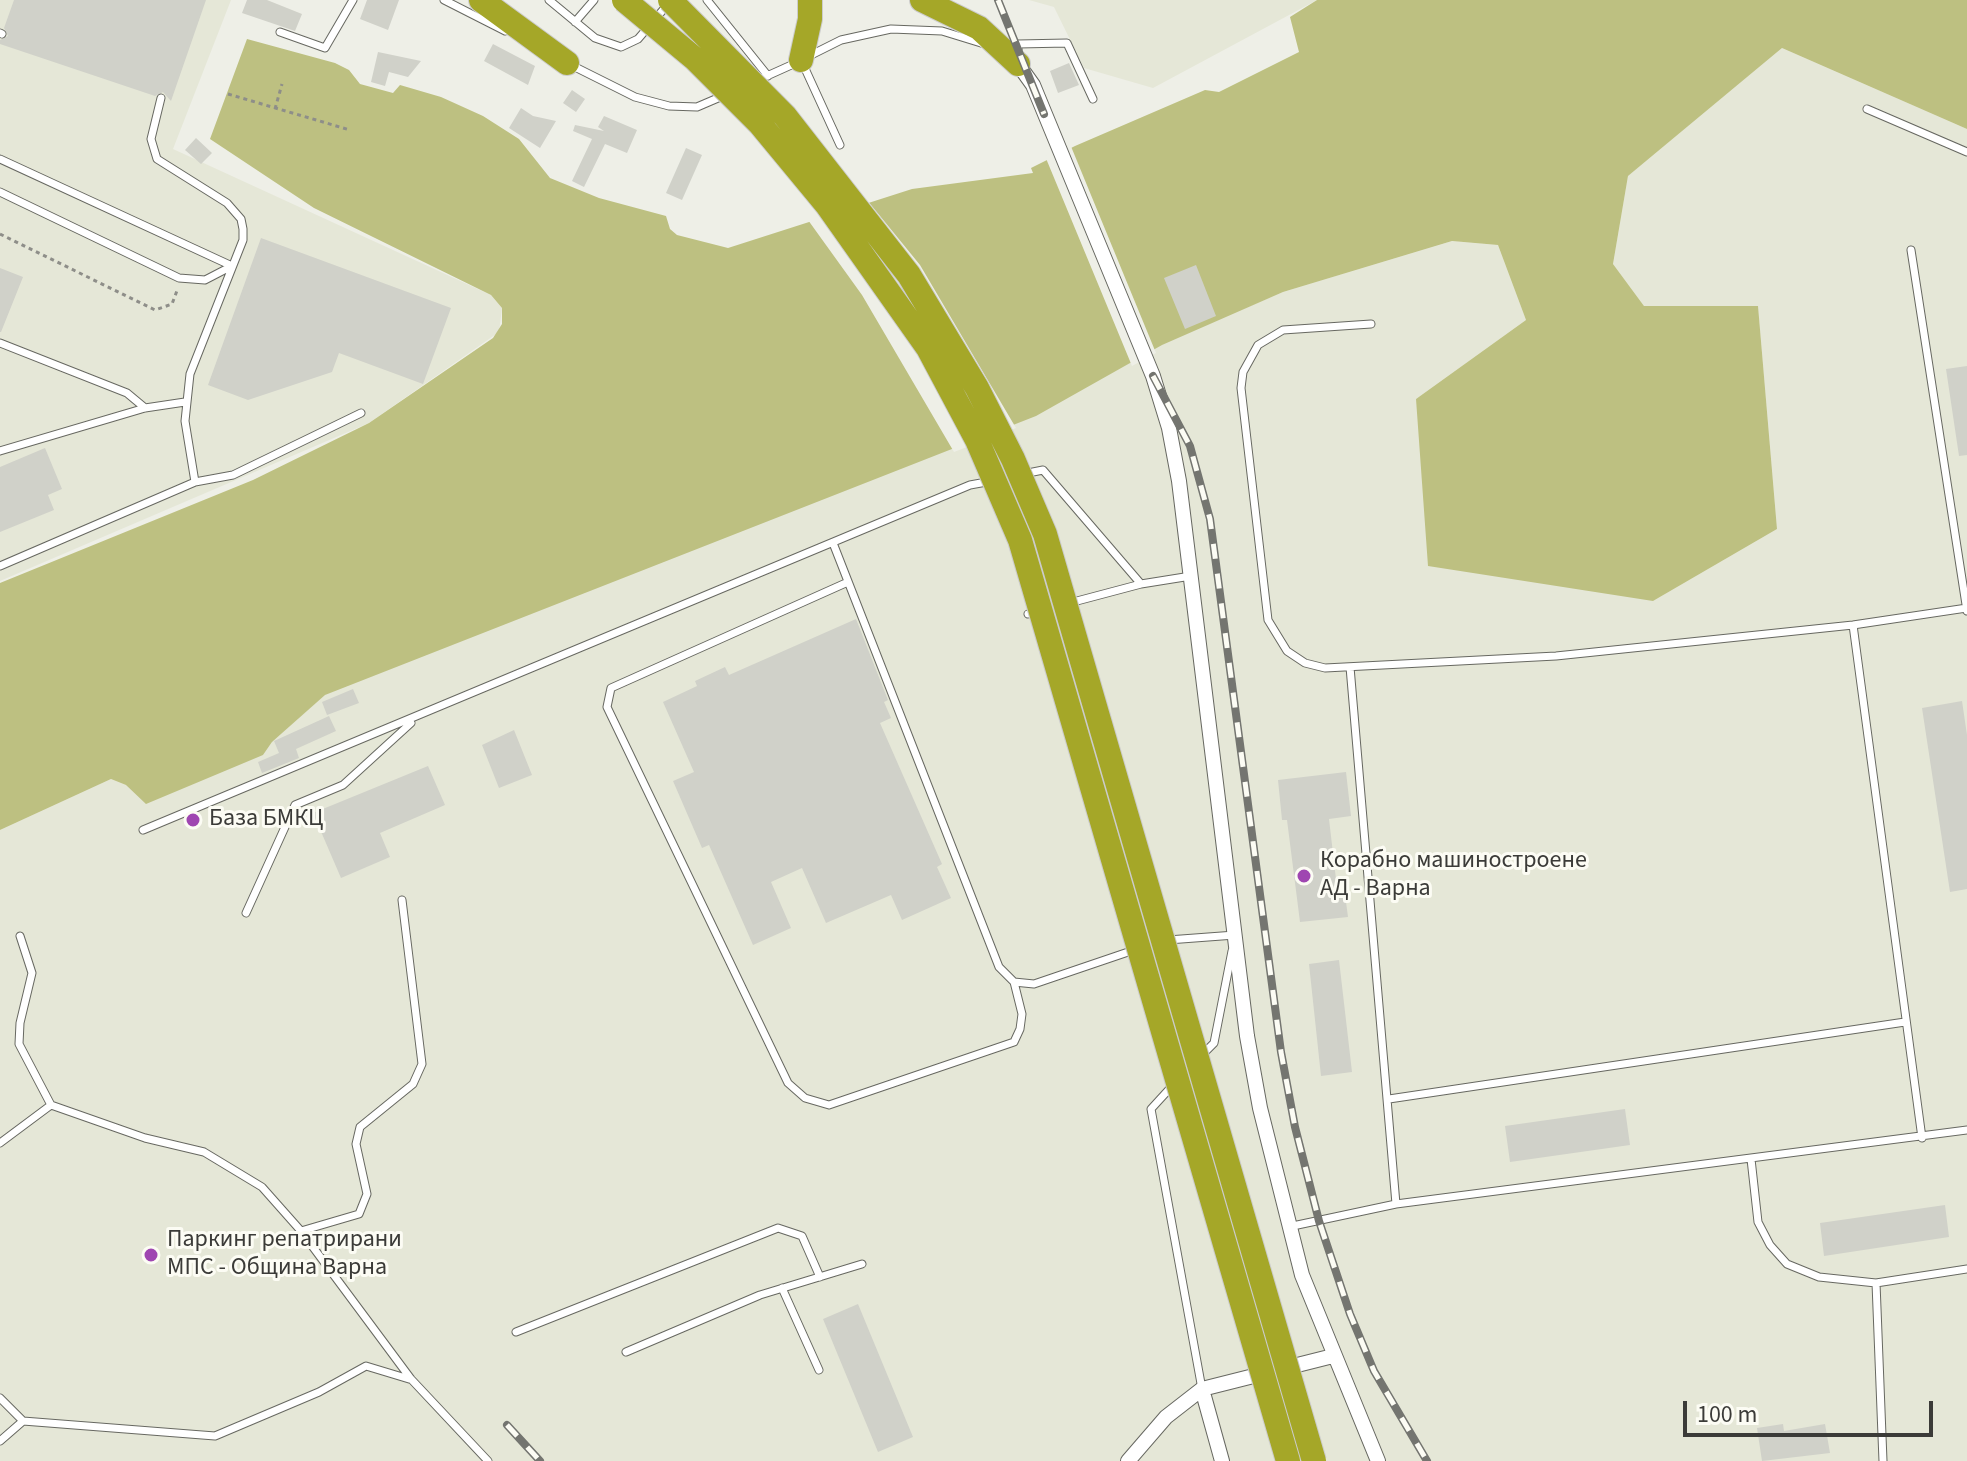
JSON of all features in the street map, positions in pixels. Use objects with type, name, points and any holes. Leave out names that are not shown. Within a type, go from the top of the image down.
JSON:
[{"type":"highway","points":[[481,0],[567,63]]},
{"type":"highway","points":[[624,0],[695,59],[760,124],[827,205],[928,348],[977,440],[1020,540],[1288,1461]]},
{"type":"highway","points":[[671,0],[785,116],[909,275],[977,388],[1013,459],[1045,534],[1314,1461]]},
{"type":"highway","points":[[801,60],[810,19],[810,0]]},
{"type":"highway","points":[[922,0],[979,28],[1018,64]]},
{"type":"street","points":[[1018,64],[1033,85],[1153,376],[1174,452],[1255,1079],[1287,1227],[1333,1356],[1378,1461]]},
{"type":"street","points":[[1128,1461],[1166,1417],[1202,1389],[1333,1356]]},
{"type":"street","points":[[1202,1389],[1222,1461]]},
{"type":"lane","points":[[280,32],[325,48],[353,0]]},
{"type":"lane","points":[[444,0],[635,97],[683,108],[697,107],[859,34],[923,28],[973,39],[1018,64],[1018,44],[1067,43],[1093,99]]},
{"type":"lane","points":[[575,22],[594,0]]},
{"type":"lane","points":[[551,1],[602,43],[621,47],[638,39],[671,0]]},
{"type":"lane","points":[[707,0],[768,76]]},
{"type":"lane","points":[[801,60],[840,145]]},
{"type":"lane","points":[[161,98],[151,139],[152,150],[164,167],[235,210],[243,229],[190,374],[185,421],[195,482]]},
{"type":"lane","points":[[1867,109],[1967,152]]},
{"type":"lane","points":[[0,159],[232,266]]},
{"type":"lane","points":[[0,192],[171,274],[192,281],[205,280],[232,266]]},
{"type":"lane","points":[[1371,324],[1297,328],[1269,336],[1249,357],[1241,388],[1268,620],[1281,644],[1305,663],[1325,668],[1556,656],[1853,625],[1967,609],[1911,250]]},
{"type":"lane","points":[[0,343],[127,393],[145,408]]},
{"type":"lane","points":[[0,451],[145,408],[185,402]]},
{"type":"lane","points":[[0,566],[195,482],[233,475],[361,413]]},
{"type":"lane","points":[[1013,476],[1043,470],[1141,584]]},
{"type":"lane","points":[[143,830],[970,485],[999,479]]},
{"type":"lane","points":[[833,543],[999,967],[1014,982],[1022,1014],[1014,1042],[829,1105],[805,1098],[788,1083],[607,707],[611,688],[848,582]]},
{"type":"lane","points":[[1028,614],[1141,584],[1191,576]]},
{"type":"lane","points":[[1853,625],[1922,1138]]},
{"type":"lane","points":[[1350,667],[1396,1204]]},
{"type":"lane","points":[[246,913],[295,805],[343,785],[415,718]]},
{"type":"lane","points":[[301,1231],[359,1214],[367,1194],[356,1144],[360,1127],[413,1084],[422,1064],[402,900]]},
{"type":"lane","points":[[1014,982],[1034,984],[1178,938],[1235,935],[1214,1043],[1193,1065]]},
{"type":"lane","points":[[20,936],[32,973],[20,1023],[19,1044],[51,1105],[145,1138],[204,1152],[262,1187],[301,1231],[411,1379],[488,1461]]},
{"type":"lane","points":[[1389,1099],[1905,1022]]},
{"type":"lane","points":[[1182,1076],[1151,1109],[1202,1389]]},
{"type":"lane","points":[[0,1143],[51,1105]]},
{"type":"lane","points":[[1287,1227],[1396,1204],[1967,1130]]},
{"type":"lane","points":[[1751,1159],[1758,1222],[1770,1245],[1787,1264],[1819,1277],[1876,1283],[1967,1269]]},
{"type":"lane","points":[[516,1332],[778,1228],[802,1236],[820,1277]]},
{"type":"lane","points":[[626,1352],[782,1288],[862,1264]]},
{"type":"lane","points":[[1876,1283],[1883,1461]]},
{"type":"lane","points":[[782,1288],[819,1370]]},
{"type":"lane","points":[[0,1398],[23,1421],[215,1436],[319,1392],[366,1366],[411,1379]]},
{"type":"lane","points":[[0,1441],[23,1421]]},
{"type":"path","points":[[275,109],[282,84]]},
{"type":"path","points":[[228,94],[350,130]]},
{"type":"path","points":[[0,234],[155,310],[167,307],[176,298],[178,286],[171,274]]},
{"type":"shaded area","points":[[0,0],[231,0],[173,149],[491,295],[502,308],[499,332],[369,423],[0,581]]},
{"type":"shaded area","points":[[1029,0],[1317,0],[1153,88],[1084,68],[1054,7]]},
{"type":"shaded area","points":[[1317,0],[1967,0],[1967,129],[1782,48],[1628,176],[1613,264],[1644,306],[1758,306],[1777,529],[1653,601],[1428,566],[1416,399],[1526,320],[1498,245],[1452,241],[1283,292],[1162,345],[1036,416],[325,695],[272,742],[263,755],[146,804],[126,785],[111,779],[0,830],[0,583],[253,480],[369,423],[493,338],[502,324],[502,308],[491,295],[314,208],[210,139],[247,39],[335,63],[349,70],[360,84],[393,93],[400,85],[441,97],[483,116],[519,139],[550,178],[599,198],[666,216],[670,229],[677,235],[728,248],[912,189],[1033,173],[1031,168],[1075,146],[1205,90],[1219,92],[1299,52],[1290,17]]},
{"type":"shaded area","points":[[1782,48],[1967,129],[1967,1461],[0,1461],[0,830],[111,779],[126,785],[263,755],[272,742],[324,695],[1283,292],[1452,241],[1498,245],[1526,320],[1416,399],[1653,601],[1777,529],[1758,307],[1644,306],[1613,264],[1628,176]]},
{"type":"pier","points":[[1070,144],[1156,353],[1132,366],[1045,156]]},
{"type":"pier","points":[[867,200],[920,265],[1016,428],[954,452],[862,295],[808,220]]},
{"type":"building","points":[[14,0],[206,0],[171,101],[163,92],[155,96],[0,44],[0,40],[8,36],[4,28]]},
{"type":"building","points":[[247,0],[267,0],[302,14],[295,31],[242,13]]},
{"type":"building","points":[[367,0],[399,0],[388,30],[360,19]]},
{"type":"building","points":[[493,44],[535,66],[528,85],[484,61]]},
{"type":"building","points":[[378,52],[421,61],[408,77],[389,72],[385,86],[371,82]]},
{"type":"building","points":[[1069,63],[1079,85],[1058,93],[1050,71]]},
{"type":"building","points":[[572,90],[585,99],[576,112],[563,103]]},
{"type":"building","points":[[521,108],[533,116],[556,121],[540,148],[509,128]]},
{"type":"building","points":[[604,116],[637,130],[627,153],[605,144],[584,187],[572,181],[592,139],[573,131],[575,125],[604,131],[598,127]]},
{"type":"building","points":[[196,138],[212,153],[201,164],[185,150]]},
{"type":"building","points":[[686,148],[702,155],[682,200],[666,193]]},
{"type":"building","points":[[261,238],[451,308],[423,384],[339,353],[332,372],[248,400],[208,385]]},
{"type":"building","points":[[1196,265],[1216,316],[1185,329],[1164,278]]},
{"type":"building","points":[[0,268],[23,277],[1,332],[0,332]]},
{"type":"building","points":[[1967,366],[1967,455],[1959,456],[1946,369]]},
{"type":"building","points":[[45,448],[62,489],[48,495],[54,510],[0,532],[0,467]]},
{"type":"building","points":[[856,619],[888,700],[884,702],[891,718],[880,723],[942,864],[937,867],[951,898],[902,920],[891,895],[826,923],[802,868],[771,882],[791,928],[753,945],[709,845],[702,848],[673,781],[694,772],[663,702],[697,686],[695,681],[725,667],[729,675]]},
{"type":"building","points":[[353,689],[359,703],[327,715],[322,702]]},
{"type":"building","points":[[1962,701],[1967,735],[1967,889],[1950,892],[1922,708]]},
{"type":"building","points":[[329,716],[336,731],[296,749],[299,758],[262,773],[258,762],[279,753],[274,741]]},
{"type":"building","points":[[514,730],[532,775],[499,788],[482,745]]},
{"type":"building","points":[[428,766],[445,805],[380,833],[390,857],[341,878],[313,813]]},
{"type":"building","points":[[1346,772],[1351,816],[1329,819],[1337,888],[1344,887],[1348,917],[1300,922],[1287,820],[1282,820],[1278,780]]},
{"type":"building","points":[[1339,960],[1352,1072],[1321,1076],[1309,964]]},
{"type":"building","points":[[1625,1109],[1630,1145],[1510,1162],[1505,1126]]},
{"type":"building","points":[[1945,1205],[1949,1237],[1824,1256],[1820,1223]]},
{"type":"building","points":[[858,1304],[913,1437],[878,1452],[823,1319]]},
{"type":"building","points":[[1783,1424],[1784,1431],[1825,1424],[1830,1453],[1762,1461],[1757,1428]]},
{"type":"railway","points":[[998,0],[1044,114]]},
{"type":"railway","points":[[1153,376],[1190,446],[1210,519],[1281,1052],[1295,1127],[1319,1221],[1350,1314],[1374,1371],[1427,1461]]},
{"type":"railway","points":[[507,1425],[540,1461]]},
{"type":"place","name":"База БМКЦ","points":[[193,820]]},
{"type":"place","name":"Корабно машиностроене АД - Варна","points":[[1304,876]]},
{"type":"place","name":"Паркинг репатрирани МПС - Община Варна","points":[[151,1255]]}]
